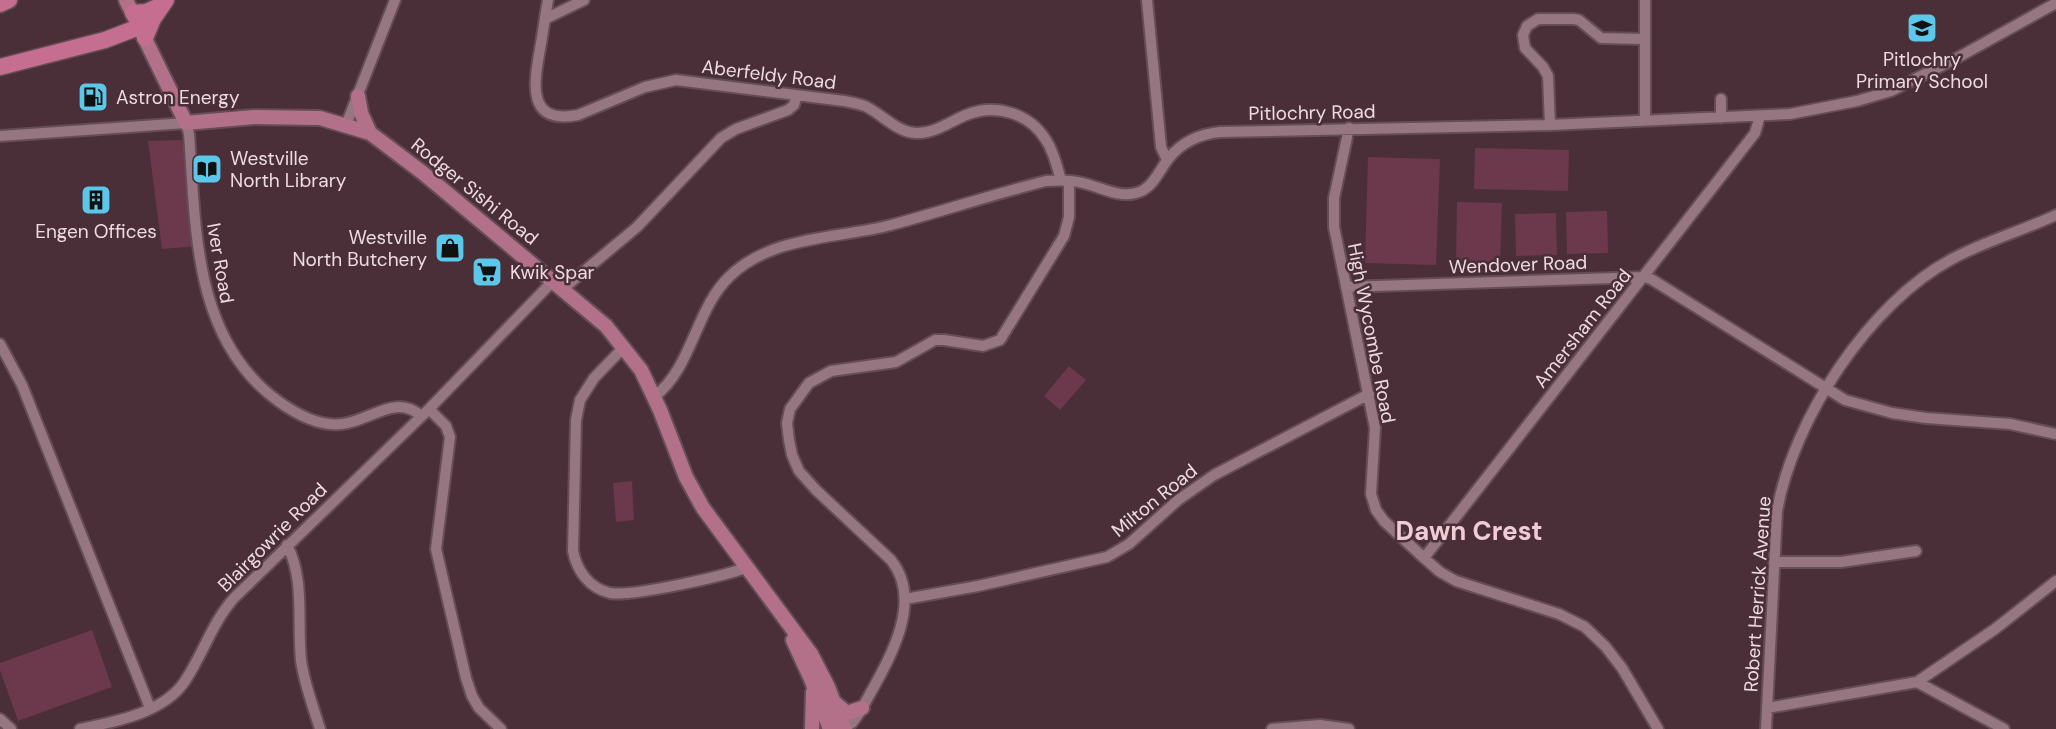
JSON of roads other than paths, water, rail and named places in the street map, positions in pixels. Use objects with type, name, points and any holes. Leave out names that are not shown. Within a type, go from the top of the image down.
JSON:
[{"type":"highway","points":[[0,4],[9,0]]},
{"type":"highway","points":[[0,67],[104,40],[164,2]]},
{"type":"highway","points":[[136,19],[164,2]]},
{"type":"main road","points":[[136,19],[186,123]]},
{"type":"main road","points":[[358,96],[361,113],[370,134]]},
{"type":"main road","name":"Rodger Sishi Road","points":[[186,123],[278,117],[320,118],[370,134],[423,173],[606,326],[640,370],[695,493],[815,660],[834,701],[843,729]]},
{"type":"main road","name":"Rodger Sishi Road","points":[[785,619],[830,729]]},
{"type":"main road","points":[[812,729],[813,682]]},
{"type":"main road","points":[[834,701],[847,713],[862,708]]},
{"type":"street","points":[[346,125],[395,0]]},
{"type":"street","name":"Aberfeldy Road","points":[[548,0],[535,86],[540,105],[552,116],[578,115],[645,87],[676,80],[857,104],[913,133],[931,131],[978,111],[996,110],[1013,113],[1034,126],[1046,140],[1065,181],[1069,217],[1064,236],[1000,340],[988,346],[940,340],[929,343],[896,362],[831,371],[809,383],[790,409],[787,423],[789,440],[799,471],[891,560],[901,574],[905,599],[900,633],[862,708],[852,723],[843,729]]},
{"type":"street","points":[[545,19],[584,0]]},
{"type":"street","points":[[1147,0],[1161,146],[1167,160]]},
{"type":"street","points":[[1645,0],[1645,121]]},
{"type":"street","name":"Pitlochry Road","points":[[654,397],[674,376],[708,306],[724,283],[738,269],[761,254],[794,244],[887,226],[1037,183],[1065,181],[1118,193],[1136,193],[1149,186],[1167,160],[1187,142],[1212,133],[1550,125],[1760,116],[1821,109],[1891,91],[2056,3]]},
{"type":"street","points":[[1550,125],[1548,76],[1544,67],[1524,45],[1523,36],[1527,26],[1541,19],[1574,19],[1601,38],[1644,39]]},
{"type":"street","points":[[501,729],[479,708],[472,696],[438,564],[437,532],[450,437],[446,426],[425,412],[559,284],[637,227],[722,138],[736,129],[788,110],[794,105],[796,97]]},
{"type":"street","points":[[1721,99],[1721,118]]},
{"type":"street","name":"Amersham Road","points":[[1424,558],[1755,133],[1760,116]]},
{"type":"street","name":"Rodger Sishi Road","points":[[0,136],[186,123]]},
{"type":"street","name":"Iver Road","points":[[186,123],[197,237],[205,287],[215,321],[245,371],[285,406],[323,423],[345,424],[400,406],[425,412]]},
{"type":"street","name":"High Wycombe Road","points":[[1349,128],[1333,208],[1335,237],[1369,394],[1375,439],[1372,500],[1384,521],[1440,572],[1456,581],[1559,614],[1585,627],[1612,655],[1658,729]]},
{"type":"street","name":"Robert Herrick Avenue","points":[[1766,729],[1777,511],[1783,483],[1799,440],[1826,390],[1878,317],[1927,276],[1965,253],[2056,215]]},
{"type":"street","points":[[1644,277],[1845,400],[1892,413],[2010,424],[2056,434]]},
{"type":"street","name":"Wendover Road","points":[[1346,287],[1644,277]]},
{"type":"street","points":[[0,344],[22,385],[150,708]]},
{"type":"street","points":[[624,347],[594,378],[580,400],[576,421],[573,551],[580,572],[597,588],[612,593],[641,591],[723,575],[748,567]]},
{"type":"street","name":"Milton Road","points":[[905,599],[978,586],[1107,557],[1129,544],[1178,500],[1214,475],[1369,394]]},
{"type":"street","name":"Blairgowrie Road","points":[[80,729],[122,719],[150,708],[181,687],[227,606],[425,412]]},
{"type":"street","points":[[287,545],[296,569],[304,673],[320,729]]},
{"type":"street","points":[[1774,562],[1841,562],[1916,551]]},
{"type":"street","points":[[1767,708],[1917,682],[1995,629],[2056,581]]},
{"type":"street","points":[[1917,682],[2004,729]]},
{"type":"street","points":[[0,719],[11,729]]},
{"type":"street","points":[[1272,729],[1310,726],[1349,729]]},
{"type":"place","name":"Pitlochry Primary School","points":[[1922,28]]},
{"type":"place","name":"Astron Energy","points":[[93,97]]},
{"type":"place","name":"Westville North Library","points":[[207,169]]},
{"type":"place","name":"Engen Offices","points":[[96,200]]},
{"type":"place","name":"Westville North Butchery","points":[[450,248]]},
{"type":"place","name":"Kwik Spar","points":[[487,272]]},
{"type":"district","name":"Dawn Crest","points":[[1469,531]]}]
